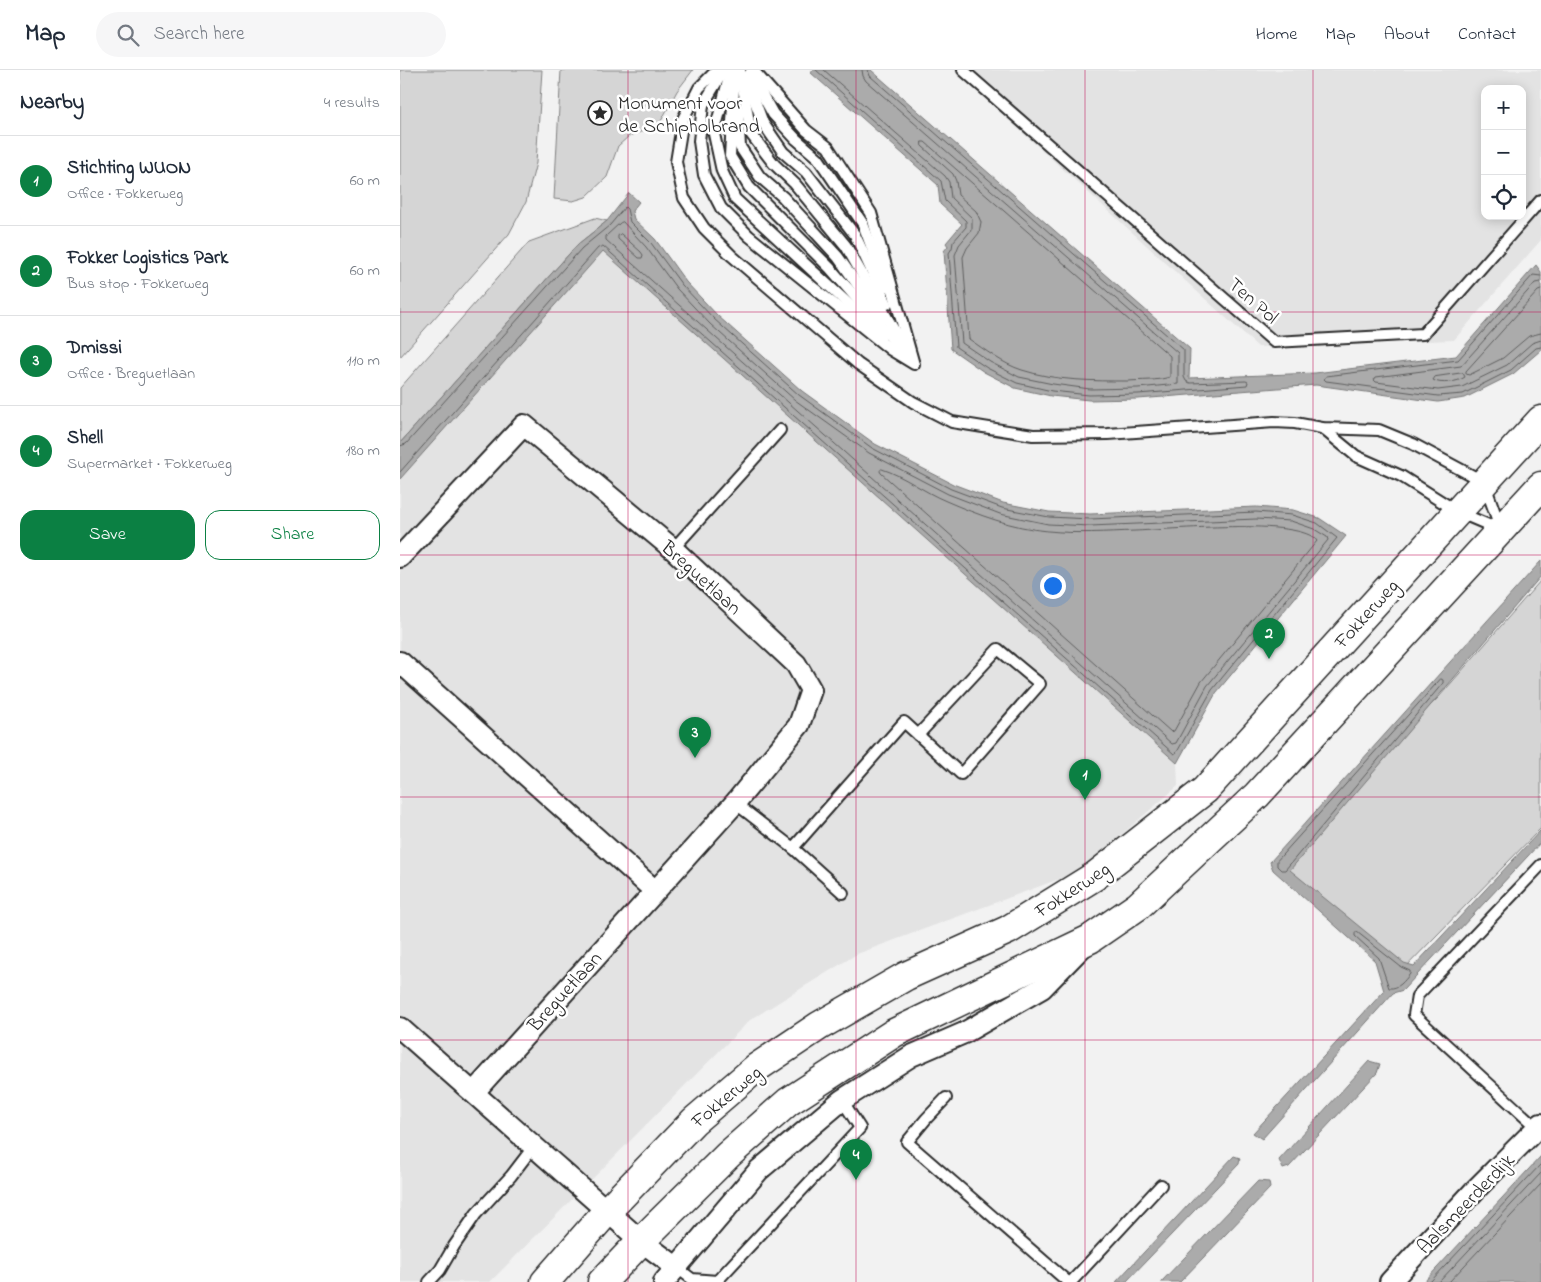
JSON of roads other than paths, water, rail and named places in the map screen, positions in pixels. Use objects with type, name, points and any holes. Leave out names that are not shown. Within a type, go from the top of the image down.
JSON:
[{"type":"main road","name":"Fokkerweg","points":[[545,1282],[608,1210],[694,1121],[756,1068],[819,1026],[906,976],[1008,930],[1095,876],[1204,790],[1541,420]]},
{"type":"main road","points":[[602,1282],[728,1155],[788,1102],[894,1033],[1090,939],[1138,906],[1256,794],[1541,486]]},
{"type":"street","name":"Breguetlaan","points":[[400,557],[524,425],[673,550],[796,664],[811,690],[799,725],[735,803],[654,890],[474,1092]]},
{"type":"street","points":[[400,662],[654,890]]},
{"type":"street","points":[[400,1028],[608,1210],[641,1241],[670,1275],[760,1170],[842,1100],[911,1056],[964,1032],[1042,988],[1090,939]]},
{"type":"street","name":"Aalsmeerderdijk","points":[[1390,1282],[1475,1190],[1539,1126]]},
{"type":"lane","points":[[717,70],[699,88],[683,119],[676,162],[684,198],[704,228],[732,256],[858,364],[913,402],[952,422],[1033,435],[1108,434],[1274,422],[1322,428],[1380,430],[1413,444],[1484,482],[1501,530]]},
{"type":"lane","points":[[724,70],[703,105],[699,141],[704,175],[720,208],[749,236],[891,350],[914,364]]},
{"type":"lane","points":[[731,70],[714,134],[722,171],[735,199],[914,364]]},
{"type":"lane","points":[[739,70],[730,156],[734,164],[749,187],[830,268],[914,364]]},
{"type":"lane","points":[[739,70],[740,147],[760,177],[783,197],[838,257],[914,364]]},
{"type":"lane","points":[[739,70],[751,134],[774,164],[795,184],[846,246],[914,364]]},
{"type":"lane","points":[[739,70],[763,123],[783,152],[806,172],[855,235],[914,364]]},
{"type":"lane","points":[[748,70],[773,114],[796,140],[818,158],[863,224],[914,364]]},
{"type":"lane","points":[[753,70],[806,130],[828,147],[871,213],[914,364]]},
{"type":"lane","name":"Ten Pol","points":[[963,70],[1274,342],[1423,334],[1541,200]]},
{"type":"lane","points":[[1322,428],[1356,456],[1401,476],[1458,512],[1501,530]]},
{"type":"lane","points":[[673,550],[780,430]]},
{"type":"lane","points":[[793,848],[904,722],[918,735],[961,774],[1040,684],[998,649],[918,735]]},
{"type":"lane","points":[[735,803],[793,848],[844,893]]},
{"type":"lane","points":[[1539,1126],[1414,1015],[1418,996],[1541,864]]},
{"type":"lane","points":[[946,1098],[926,1118],[907,1142],[1070,1282],[1161,1185]]},
{"type":"lane","points":[[670,1275],[717,1281],[860,1128],[842,1100]]},
{"type":"lane","points":[[429,1282],[440,1270],[476,1214],[511,1176],[534,1146]]},
{"type":"water","points":[[813,70],[871,70],[1190,349],[1189,378],[1315,373],[1456,356],[1536,265],[1541,272],[1541,350],[1513,374],[1465,398],[1438,402],[1316,385],[1138,399],[1089,400],[1051,396],[1015,388],[984,372],[951,349],[944,251],[948,246],[946,243],[962,224],[940,204],[938,185],[811,73]]},
{"type":"water","points":[[629,193],[639,202],[632,211],[634,219],[655,239],[686,282],[718,316],[802,391],[875,444],[953,484],[1003,503],[1049,512],[1090,514],[1256,507],[1293,510],[1319,518],[1346,536],[1216,693],[1177,763],[603,251],[400,479],[400,443],[578,244],[607,221]]},
{"type":"water","points":[[1541,561],[1541,576],[1290,870],[1404,963],[1414,966],[1541,830],[1541,842],[1403,990],[1393,993],[1262,1139],[1253,1133],[1384,991],[1375,961],[1273,870],[1270,862]]},
{"type":"water","points":[[1369,1061],[1380,1064],[1377,1073],[1289,1167],[1283,1169],[1279,1160]]},
{"type":"water","points":[[1234,1156],[1240,1158],[1239,1164],[1126,1282],[1116,1282]]},
{"type":"water","points":[[1541,1156],[1541,1282],[1424,1282]]},
{"type":"water","points":[[1258,1181],[1269,1182],[1270,1188],[1180,1282],[1161,1282]]},
{"type":"place","name":"Monument voor de Schipholbrand","points":[[600,113]]},
{"type":"place","name":"Fokker Logistics Park","points":[[1269,659]]},
{"type":"place","name":"Dmissi","points":[[695,758]]},
{"type":"place","name":"Stichting WUON","points":[[1085,800]]},
{"type":"place","name":"Shell","points":[[856,1180]]}]
